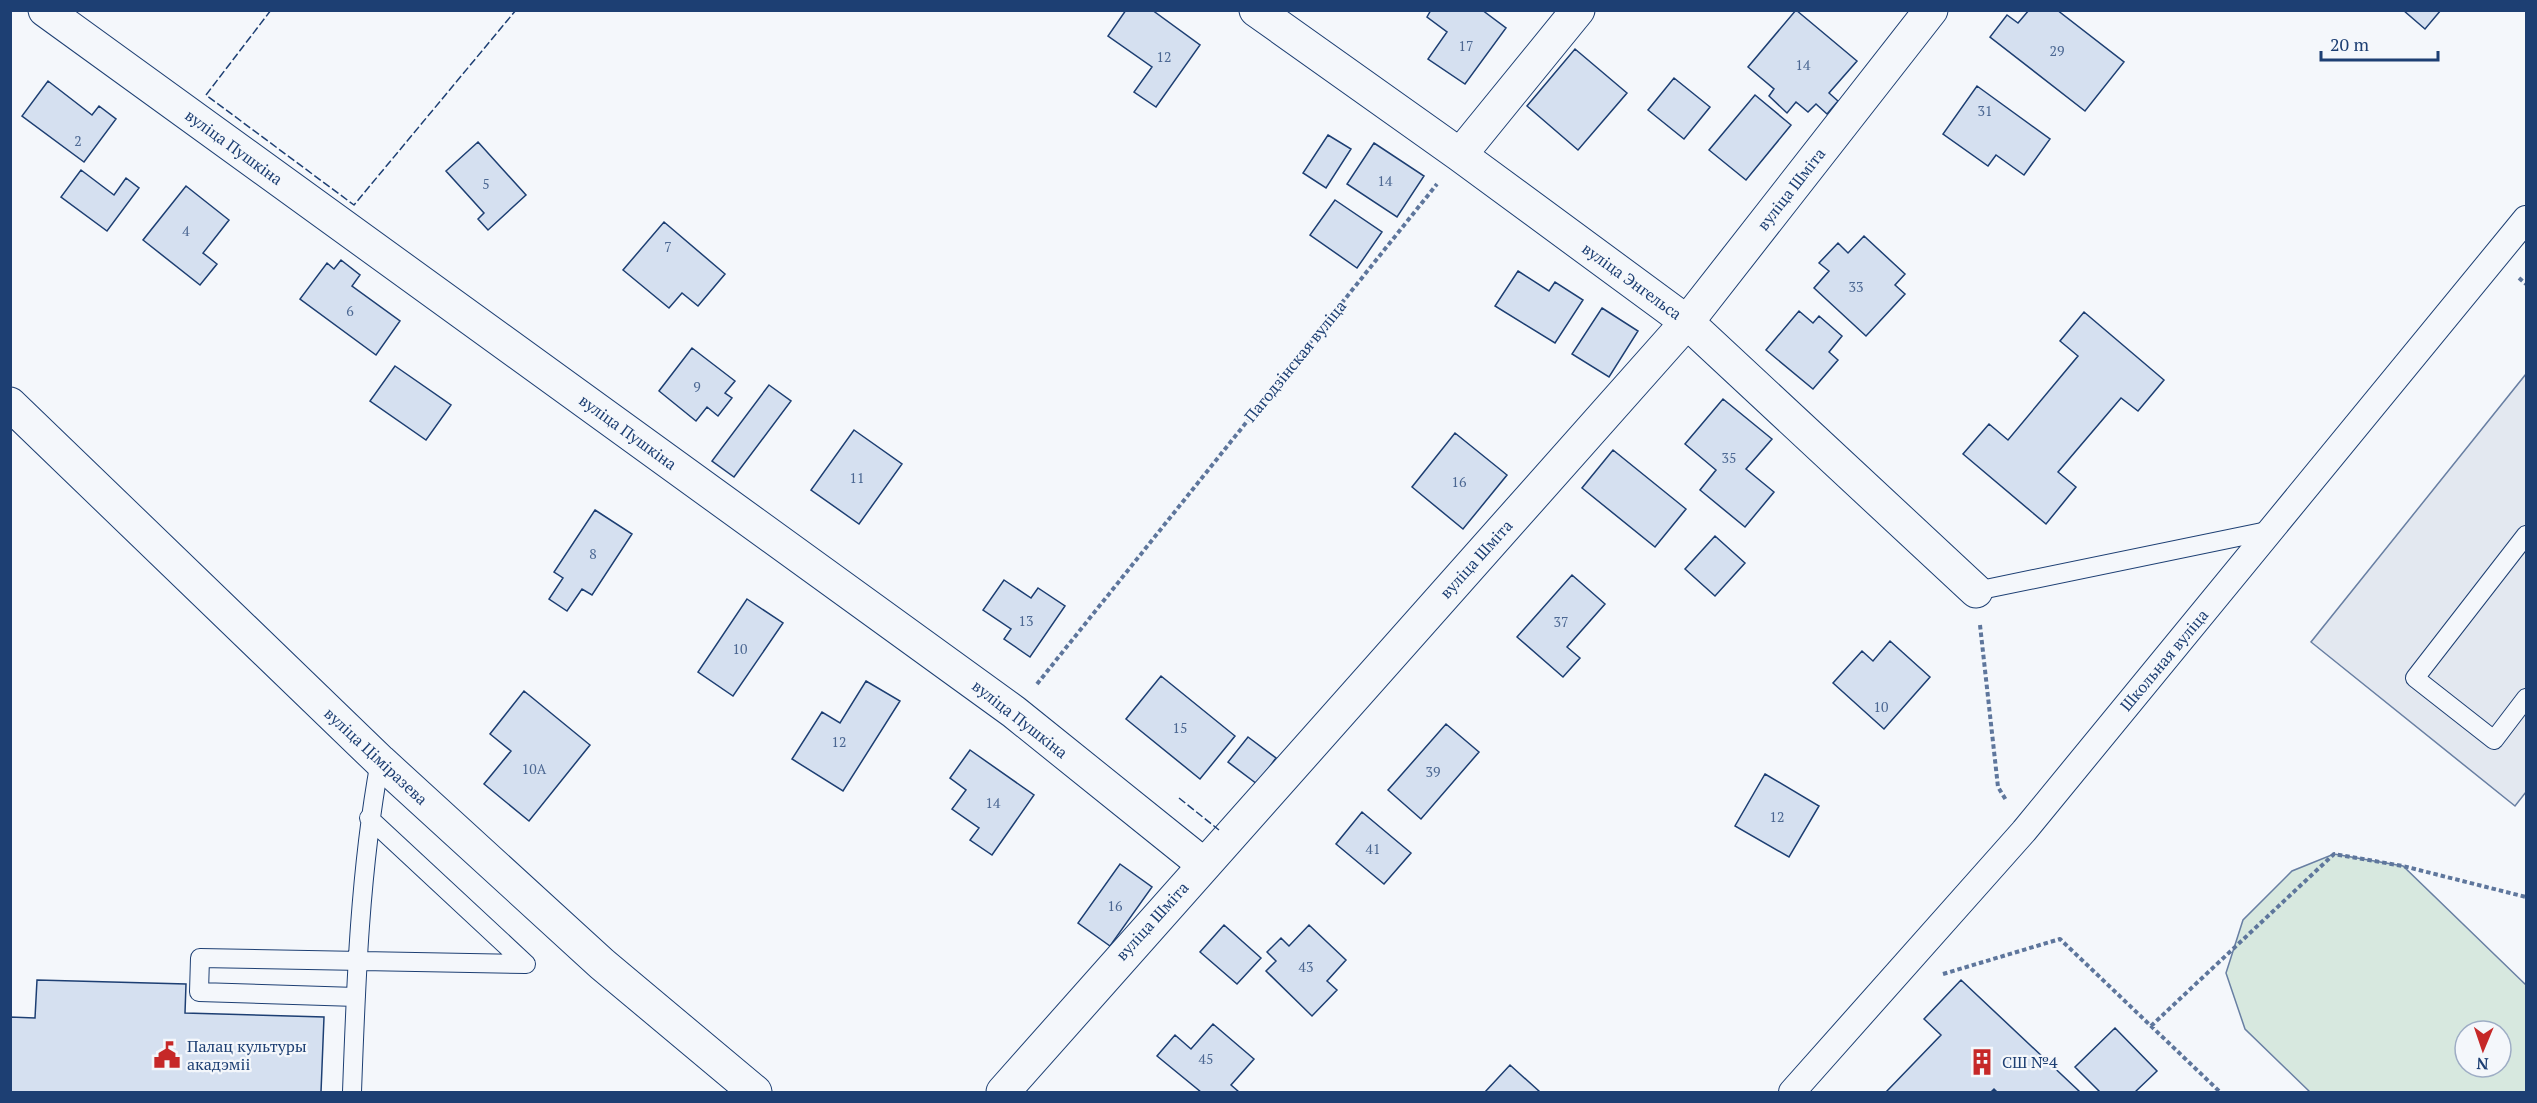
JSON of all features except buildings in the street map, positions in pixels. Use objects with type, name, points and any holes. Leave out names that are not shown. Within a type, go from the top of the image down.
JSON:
[{"type":"street","name":"вуліца Пушкіна","points":[[45,10],[1014,712],[1203,864]]},
{"type":"street","name":"вуліца Энгельса","points":[[1256,10],[1687,321],[1976,591]]},
{"type":"street","points":[[1460,155],[1578,10]]},
{"type":"street","name":"вуліца Шміта","points":[[1003,1092],[1687,321],[1931,10]]},
{"type":"street","name":"Школьная вуліца","points":[[1792,1092],[2024,831],[2526,219]]},
{"type":"street","name":"вуліца Ціміразева","points":[[10,405],[380,761],[602,964],[755,1092]]},
{"type":"lane","points":[[1976,591],[2272,530]]},
{"type":"lane","points":[[2526,536],[2415,678],[2494,740],[2526,698]]},
{"type":"lane","points":[[352,1092],[357,963],[369,818],[380,761]]},
{"type":"lane","points":[[356,997],[199,992],[200,958],[357,963],[526,964],[369,818]]},
{"type":"path","name":"Пагодзінская вуліца","points":[[1014,712],[1460,155]]},
{"type":"path","points":[[1976,591],[1998,787],[2024,831]]},
{"type":"path","points":[[2151,1026],[2334,854],[2403,866],[2526,897]]},
{"type":"path","points":[[1901,969],[1921,981],[2060,939],[2220,1092]]},
{"type":"shaded area","points":[[2526,374],[2526,792],[2515,806],[2311,642]]},
{"type":"shaded area","points":[[2334,854],[2403,866],[2526,985],[2526,1092],[2310,1092],[2245,1029],[2226,973],[2243,920],[2292,871]]},
{"type":"fence","points":[[271,10],[206,95],[354,205],[516,10]]},
{"type":"fence","points":[[1179,798],[1219,830]]},
{"type":"place","name":"Палац культуры акадэміі","points":[[167,1055]]},
{"type":"place","name":"СШ №4","points":[[1982,1062]]}]
